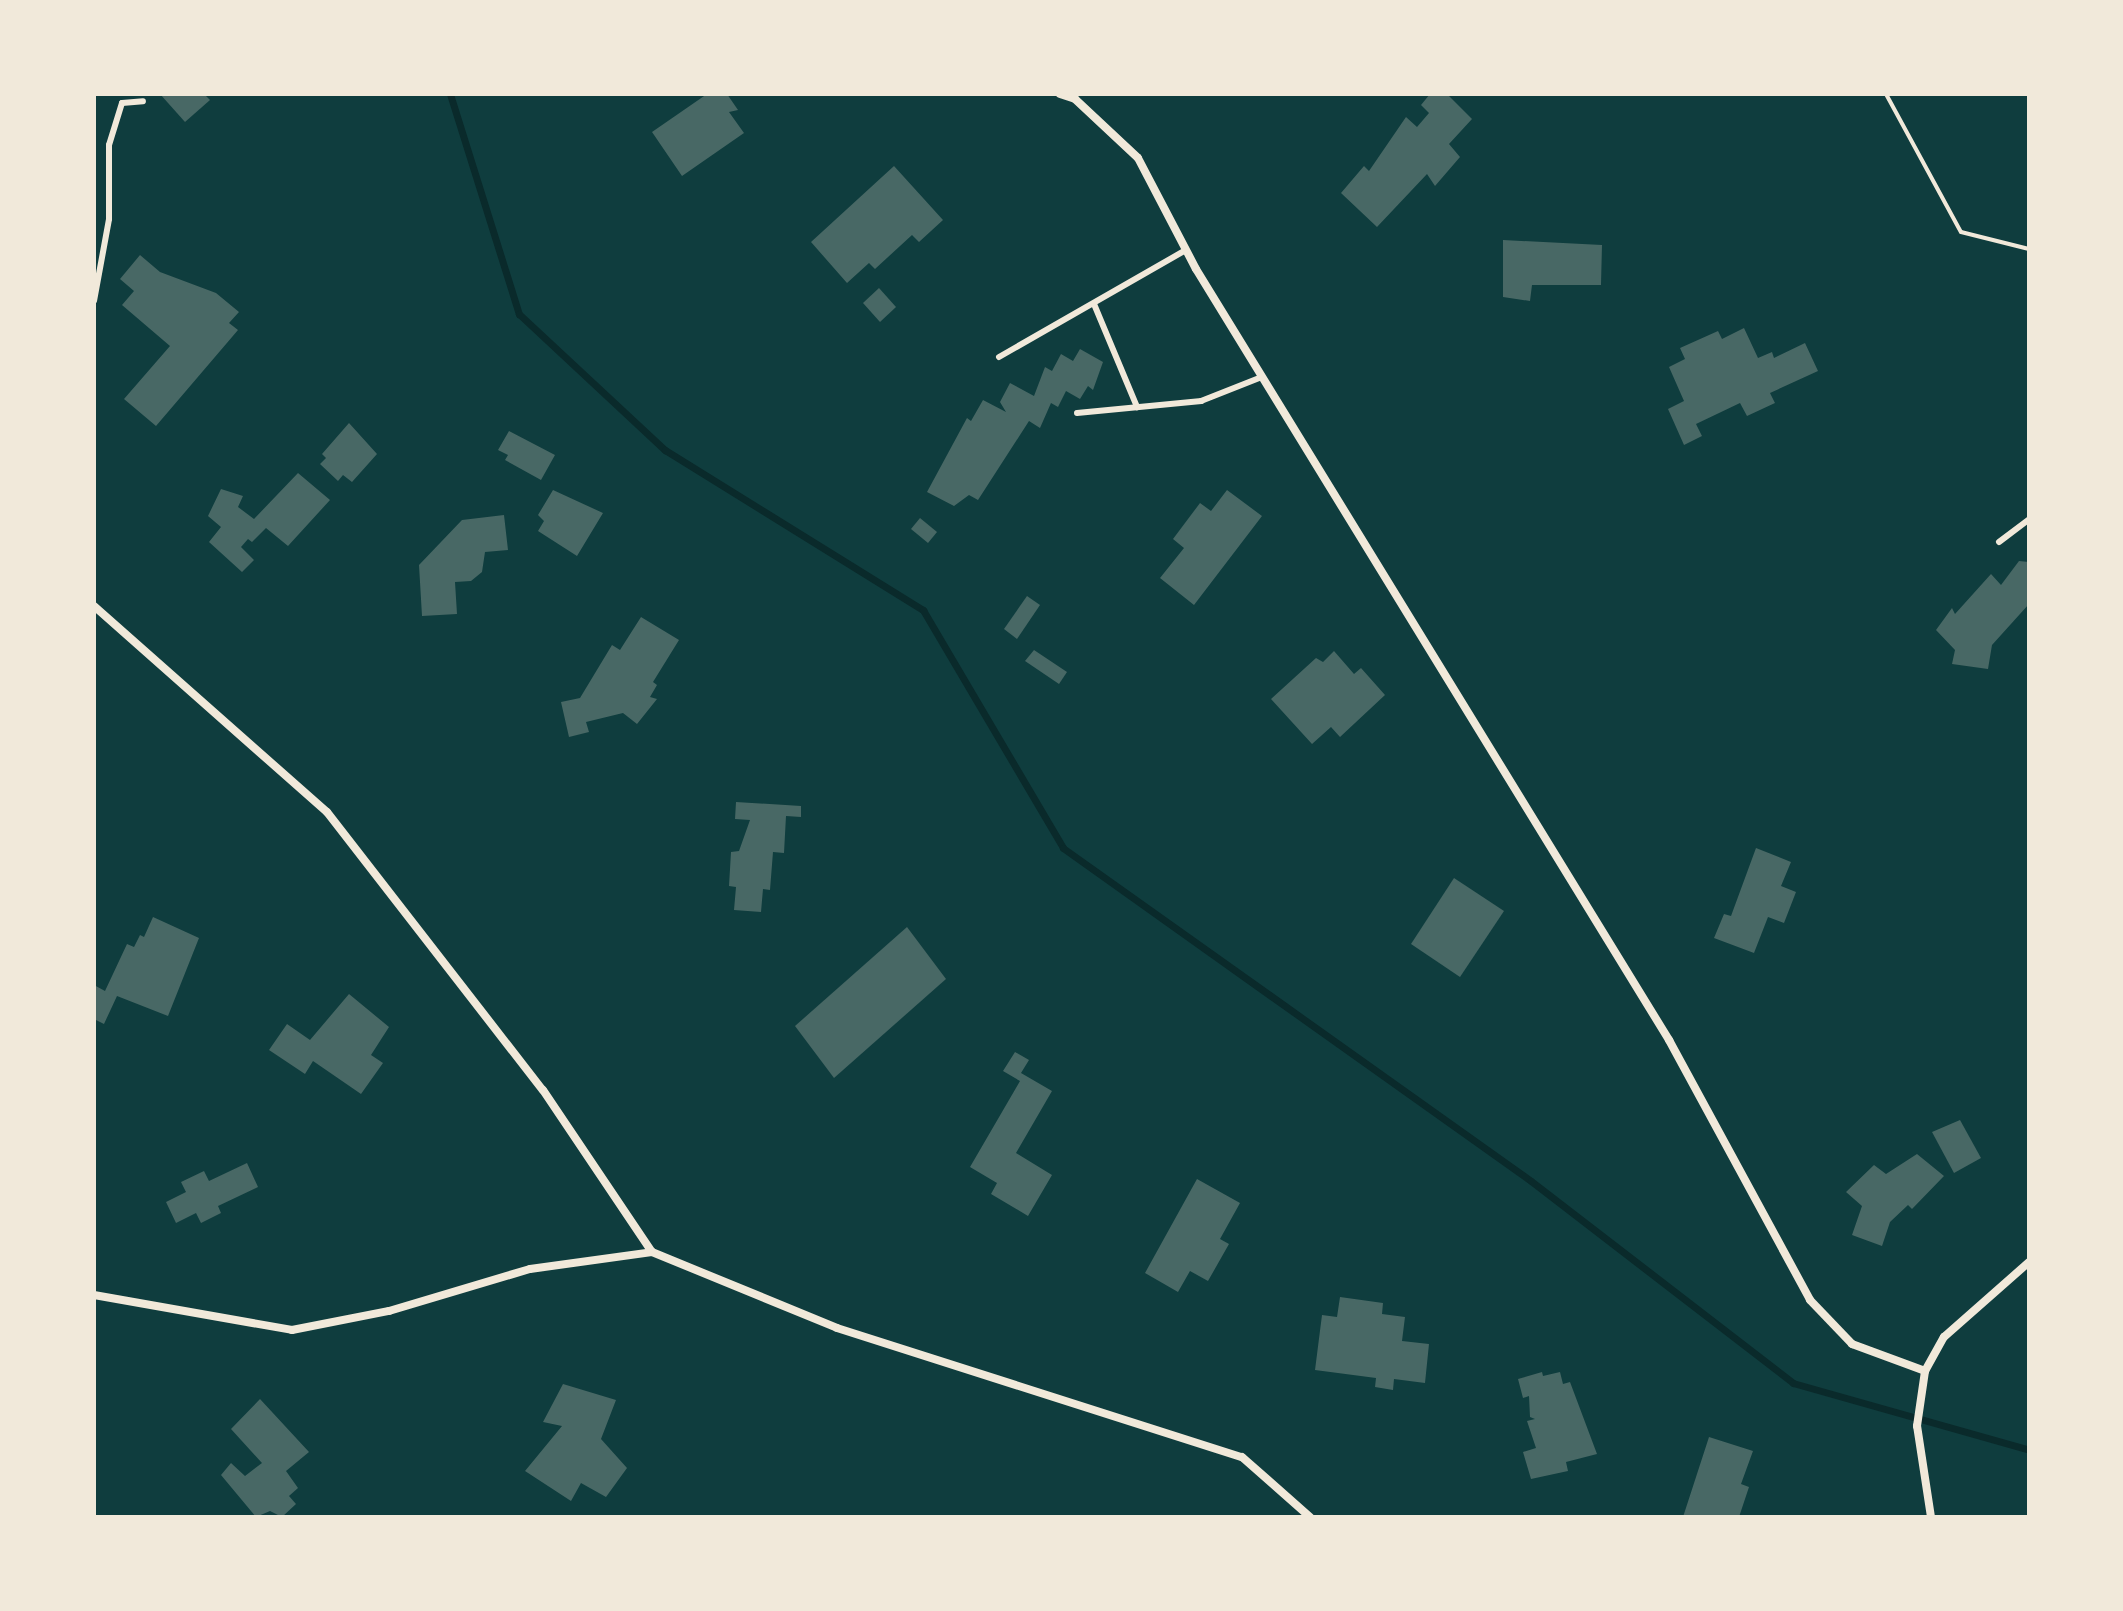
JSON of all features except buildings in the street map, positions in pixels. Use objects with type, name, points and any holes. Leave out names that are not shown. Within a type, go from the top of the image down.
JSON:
[{"type":"street","points":[[1060,94],[1075,99],[1138,158],[1186,250],[1262,377],[1669,1040],[1810,1300],[1852,1344],[1925,1371]]},
{"type":"street","points":[[94,606],[327,812],[543,1090],[652,1252]]},
{"type":"street","points":[[94,1295],[292,1330],[389,1311],[530,1269],[652,1252],[837,1328],[1242,1457],[1310,1517]]},
{"type":"street","points":[[1931,1517],[1917,1426],[1925,1371],[1944,1337],[2029,1262]]},
{"type":"lane","points":[[94,301],[109,219],[109,145],[122,103],[143,101]]},
{"type":"lane","points":[[999,357],[1186,250]]},
{"type":"lane","points":[[1094,304],[1137,407]]},
{"type":"lane","points":[[1077,413],[1201,401],[1262,377]]},
{"type":"lane","points":[[1999,542],[2029,519]]},
{"type":"path","points":[[1886,94],[1961,232],[2029,249]]},
{"type":"waterway","points":[[450,94],[519,314],[665,450],[923,610],[1063,848],[1531,1181],[1793,1383],[2029,1450]]}]
